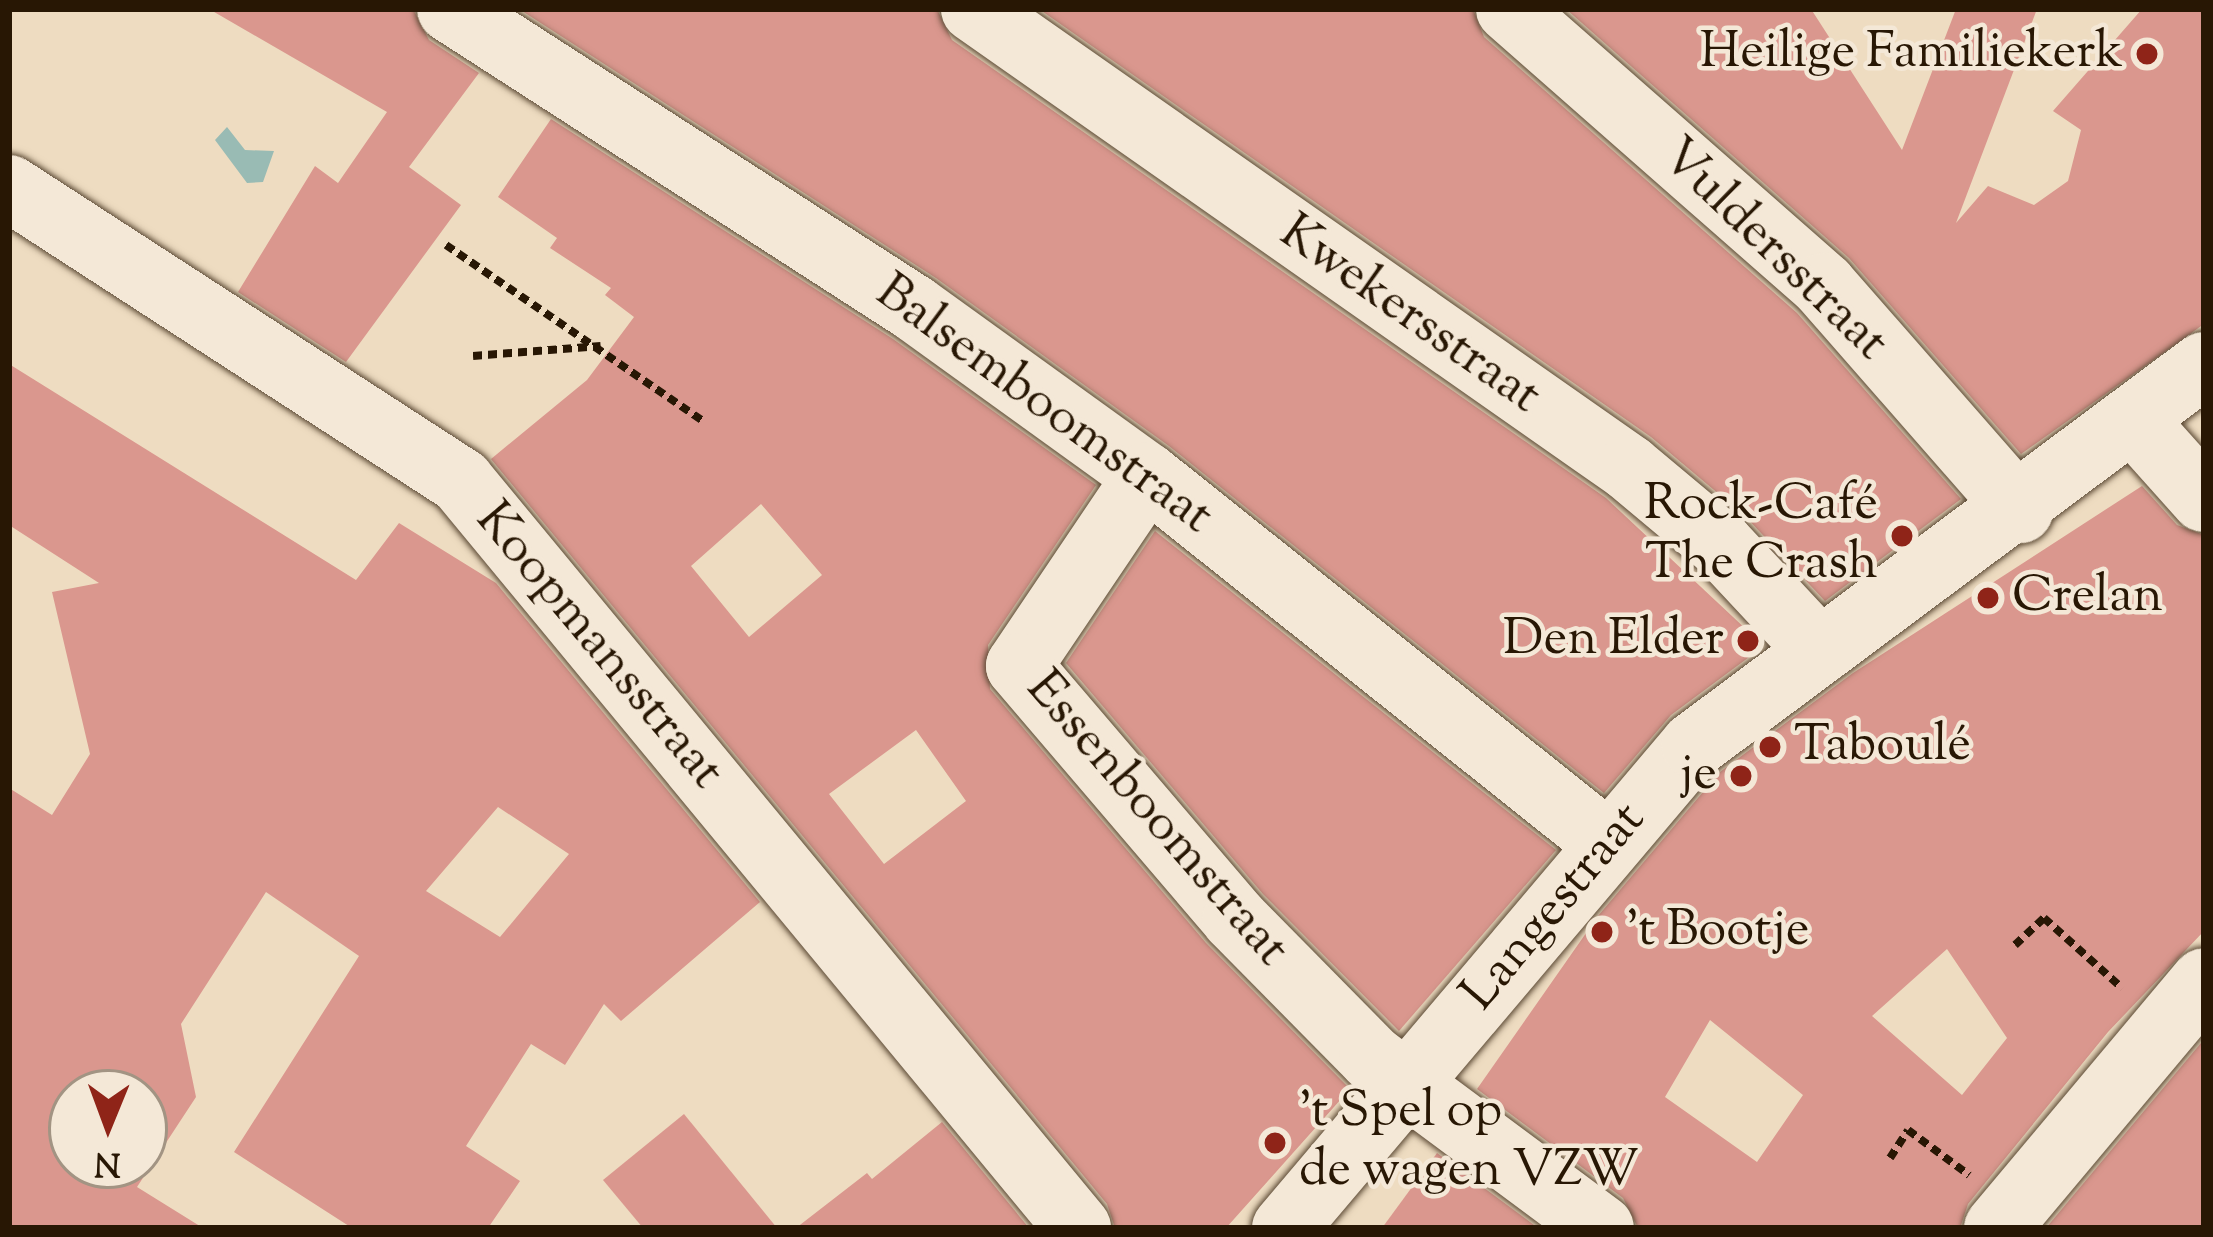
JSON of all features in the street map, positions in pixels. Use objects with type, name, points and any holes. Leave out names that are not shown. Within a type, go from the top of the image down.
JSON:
[{"type":"street","name":"Balsemboomstraat","points":[[450,9],[914,308],[1147,476],[1607,843]]},
{"type":"street","name":"Kwekersstraat","points":[[974,9],[1629,468],[1721,544],[1820,651]]},
{"type":"street","name":"Vuldersstraat","points":[[1509,9],[1824,286],[2020,509]]},
{"type":"street","name":"Koopmansstraat","points":[[9,188],[461,481],[1078,1228]]},
{"type":"street","name":"Langestraat","points":[[1285,1228],[1694,746],[2136,423],[2204,365]]},
{"type":"street","points":[[2136,423],[2204,499]]},
{"type":"street","name":"Essenboomstraat","points":[[1147,476],[1019,666],[1235,919],[1408,1082]]},
{"type":"street","points":[[2006,1218],[2188,1009]]},
{"type":"street","points":[[1408,1082],[1600,1228]]},
{"type":"path","points":[[446,245],[603,346],[704,421]]},
{"type":"path","points":[[473,356],[603,346]]},
{"type":"path","points":[[2015,945],[2044,918],[2188,1009]]},
{"type":"path","points":[[1890,1158],[1907,1130],[2006,1218]]},
{"type":"water","points":[[227,127],[245,150],[274,151],[263,182],[247,183],[215,140]]},
{"type":"building","points":[[209,9],[413,9],[429,40],[479,73],[409,167],[461,205],[346,362],[238,292],[315,166],[338,183],[387,112]]},
{"type":"building","points":[[519,9],[937,9],[952,40],[1606,498],[1764,646],[1671,715],[1604,793],[1169,446],[936,278]]},
{"type":"building","points":[[1039,9],[1473,9],[1484,37],[1797,313],[1961,499],[1825,601],[1745,516],[1651,437]]},
{"type":"building","points":[[1566,9],[1811,9],[1902,150],[1956,9],[2037,9],[1956,223],[1988,186],[2034,205],[2068,181],[2081,130],[2053,111],[2142,9],[2204,9],[2204,324],[2021,454],[1849,258]]},
{"type":"building","points":[[551,119],[893,339],[1096,485],[988,645],[990,689],[1206,943],[1350,1089],[1226,1228],[1115,1228],[1107,1204],[491,459],[587,380],[634,317],[605,295],[611,288],[550,248],[557,238],[498,197]],"holes":[[[761,504],[822,575],[749,637],[691,566]],[[916,730],[966,801],[884,864],[829,794]]]},
{"type":"building","points":[[9,364],[356,580],[399,523],[496,583],[760,902],[621,1021],[604,1004],[565,1065],[531,1044],[466,1146],[520,1181],[488,1228],[352,1228],[234,1152],[359,956],[266,892],[181,1024],[196,1097],[168,1140],[168,1069],[48,1069],[48,1189],[140,1189],[203,1228],[9,1228],[9,788],[52,815],[90,754],[52,592],[99,583],[9,525]],"holes":[[[498,807],[569,854],[500,937],[426,891]]]},
{"type":"building","points":[[2142,486],[2177,525],[2204,535],[2204,931],[2108,1032],[1968,1204],[1960,1228],[1638,1228],[1623,1198],[1477,1089],[1598,916],[1720,772],[1853,673]],"holes":[[[1947,949],[2007,1038],[1962,1095],[1872,1016]],[[1710,1020],[1803,1095],[1757,1162],[1665,1097]]]},
{"type":"building","points":[[1155,531],[1556,850],[1399,1031],[1263,894],[1066,663]]},
{"type":"building","points":[[2201,1043],[2204,1228],[2046,1228]]},
{"type":"building","points":[[684,1114],[777,1228],[643,1228],[603,1180]]},
{"type":"building","points":[[942,1122],[1029,1228],[796,1228],[867,1173],[872,1179]]},
{"type":"building","points":[[1437,1153],[1538,1228],[1382,1228]]},
{"type":"place","name":"Heilige Familiekerk","points":[[2147,54]]},
{"type":"place","name":"Rock-Café The Crash","points":[[1902,536]]},
{"type":"place","name":"Crelan","points":[[1988,598]]},
{"type":"place","name":"Den Elder","points":[[1748,641]]},
{"type":"place","name":"Taboulé","points":[[1770,747]]},
{"type":"place","name":"je","points":[[1741,776]]},
{"type":"place","name":"'t Bootje","points":[[1602,932]]},
{"type":"place","name":"'t Spel op de wagen VZW","points":[[1275,1143]]}]
